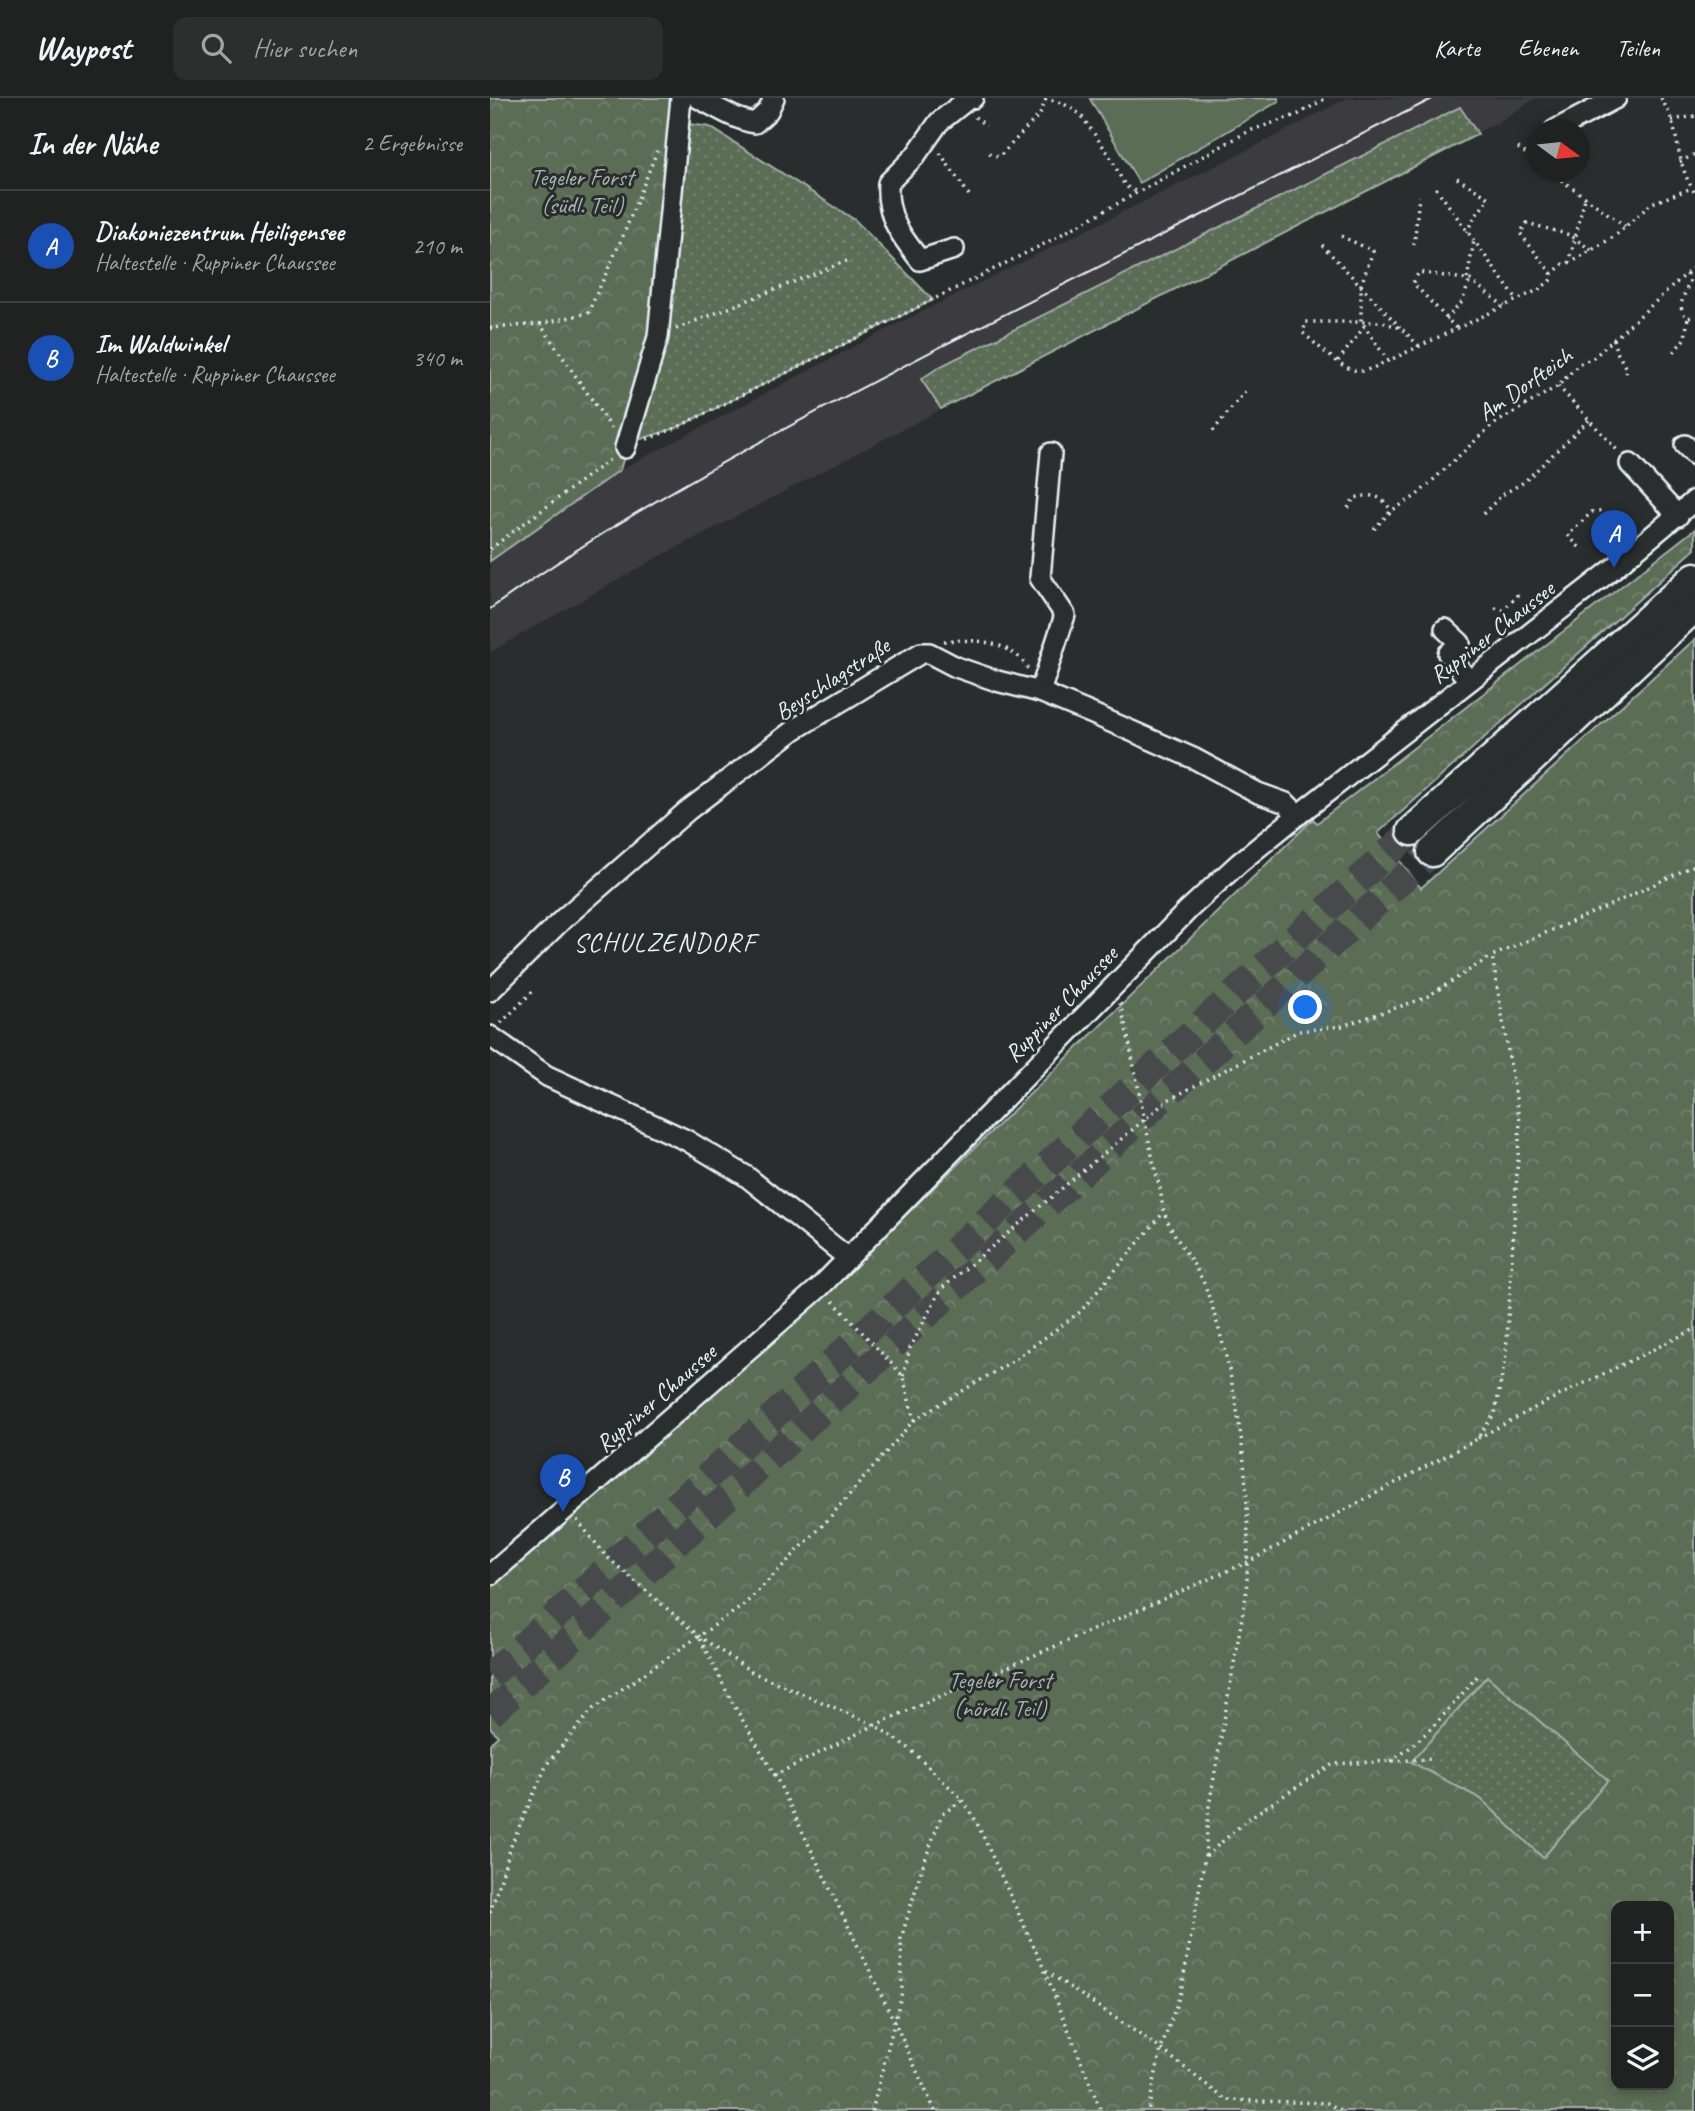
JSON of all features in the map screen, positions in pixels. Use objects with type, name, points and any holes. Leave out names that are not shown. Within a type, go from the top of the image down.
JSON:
[{"type":"highway","points":[[1412,831],[1695,577]]},
{"type":"highway","points":[[1432,852],[1695,607]]},
{"type":"street","points":[[625,448],[658,337],[681,98]]},
{"type":"street","points":[[698,98],[741,121],[755,123],[768,111],[774,98]]},
{"type":"street","points":[[954,248],[920,260],[903,239],[887,204],[888,183],[915,156],[939,122],[973,98]]},
{"type":"street","points":[[1576,119],[1616,98]]},
{"type":"street","points":[[1040,692],[1065,615],[1040,578],[1051,453]]},
{"type":"street","points":[[1630,464],[1678,516]]},
{"type":"street","name":"Ruppiner Chaussee","points":[[490,1575],[820,1287],[1214,886],[1298,815],[1695,500]]},
{"type":"street","points":[[1445,629],[1460,643],[1448,654],[1469,681]]},
{"type":"street","name":"Beyschlagstraße","points":[[490,991],[563,919],[699,802],[823,710],[921,653],[929,653],[956,667],[997,681],[1040,692],[1195,759],[1258,793],[1286,803],[1298,815]]},
{"type":"street","points":[[495,1031],[547,1076],[686,1140],[746,1176],[848,1258]]},
{"type":"path","points":[[490,550],[625,448],[676,428],[1044,244],[1250,131],[1299,114],[1325,98]]},
{"type":"path","points":[[1661,98],[1672,120],[1680,162],[1695,193]]},
{"type":"path","points":[[989,153],[999,157],[1040,114],[1045,99],[1064,104],[1080,114],[1110,156],[1125,186],[1137,192]]},
{"type":"path","points":[[1672,120],[1695,116]]},
{"type":"path","points":[[932,135],[942,157],[969,195]]},
{"type":"path","points":[[490,328],[540,324],[588,313],[661,142]]},
{"type":"path","points":[[1518,148],[1527,154]]},
{"type":"path","points":[[1680,162],[1695,154]]},
{"type":"path","points":[[1457,178],[1489,198],[1467,232]]},
{"type":"path","points":[[1564,182],[1625,226]]},
{"type":"path","points":[[1436,188],[1517,300]]},
{"type":"path","points":[[1401,328],[1382,322],[1306,322],[1303,333],[1349,369],[1367,370],[1538,290],[1550,281],[1552,274],[1563,264],[1591,250],[1652,203],[1692,188]]},
{"type":"path","points":[[1415,245],[1419,196]]},
{"type":"path","points":[[1569,263],[1586,198]]},
{"type":"path","points":[[1552,274],[1520,233],[1527,223],[1570,235],[1591,250]]},
{"type":"path","points":[[1341,236],[1373,251],[1361,285],[1361,321],[1388,360]]},
{"type":"path","points":[[1446,318],[1462,302],[1469,279],[1474,241]]},
{"type":"path","points":[[1322,246],[1419,346]]},
{"type":"path","points":[[658,337],[849,260]]},
{"type":"path","name":"Am Dorfteich","points":[[1374,529],[1391,511],[1416,496],[1491,426],[1558,386],[1579,364],[1593,358],[1695,266]]},
{"type":"path","points":[[1456,328],[1413,283],[1419,272],[1469,279],[1504,306]]},
{"type":"path","points":[[1686,274],[1689,281],[1680,309],[1682,314],[1688,317],[1695,316]]},
{"type":"path","points":[[1674,352],[1685,338],[1688,317]]},
{"type":"path","points":[[540,324],[625,448]]},
{"type":"path","points":[[1338,361],[1365,326]]},
{"type":"path","points":[[1614,340],[1614,349],[1627,367],[1627,377]]},
{"type":"path","points":[[1558,386],[1630,464]]},
{"type":"path","points":[[1213,431],[1248,388]]},
{"type":"path","points":[[1483,514],[1502,495],[1524,482],[1589,419]]},
{"type":"path","points":[[1348,508],[1354,498],[1370,494],[1381,498],[1391,511]]},
{"type":"path","points":[[1579,547],[1568,535],[1591,512],[1605,510]]},
{"type":"path","points":[[1495,608],[1503,610],[1517,596],[1516,589]]},
{"type":"path","points":[[929,653],[943,641],[963,639],[984,641],[1007,649],[1023,661],[1040,692]]},
{"type":"path","points":[[914,1420],[903,1376],[910,1348],[942,1289],[1168,1100],[1299,1031],[1342,1026],[1425,998],[1492,956],[1695,865]]},
{"type":"path","points":[[1476,1439],[1495,1413],[1506,1354],[1520,1122],[1492,956]]},
{"type":"path","points":[[1115,984],[1135,1061],[1143,1120],[1164,1212],[1206,1287],[1220,1337],[1237,1409],[1247,1486],[1246,1595],[1209,1806],[1205,1857],[1181,1992],[1161,2049],[1148,2111]]},
{"type":"path","points":[[495,1031],[535,989]]},
{"type":"path","points":[[490,1913],[512,1843],[547,1764],[593,1709],[744,1605],[824,1524],[914,1420],[1014,1360],[1080,1312],[1164,1212]]},
{"type":"path","points":[[820,1287],[903,1376]]},
{"type":"path","points":[[775,1775],[875,1725],[1248,1562],[1476,1439],[1695,1329]]},
{"type":"path","points":[[567,1508],[607,1557],[699,1637],[752,1672],[875,1725],[910,1749],[963,1800],[976,1821],[1044,1969],[1101,2111]]},
{"type":"path","points":[[699,1637],[732,1702],[775,1775],[935,2111]]},
{"type":"path","points":[[1389,1762],[1410,1749],[1479,1674]]},
{"type":"path","points":[[1205,1857],[1250,1818],[1333,1764],[1433,1759]]},
{"type":"path","points":[[872,2111],[902,1992],[901,1939],[922,1868],[942,1814],[963,1800]]},
{"type":"path","points":[[1044,1969],[1161,2049],[1226,2100],[1327,2103],[1343,2111]]},
{"type":"shaded area","points":[[1347,98],[1536,98],[1500,121],[1293,225],[653,560],[490,652],[490,561],[620,470],[897,324]]},
{"type":"green space","name":"Tegeler Forst (südl. Teil)","points":[[490,98],[684,98],[660,336],[620,470],[490,561]]},
{"type":"green space","points":[[1278,98],[1279,101],[1139,183],[1090,99]]},
{"type":"green space","points":[[1460,107],[1478,134],[941,409],[921,379],[941,366]]},
{"type":"green space","points":[[681,123],[710,127],[855,220],[933,300],[676,428],[628,443]]},
{"type":"green space","name":"Tegeler Forst (nördl. Teil)","points":[[1695,529],[1695,549],[1378,833],[1421,888],[1695,639],[1695,2111],[490,2111],[490,1744],[498,1736],[490,1727],[490,1584],[812,1306],[1313,819],[1317,823]],"holes":[[[1487,1676],[1608,1780],[1543,1858],[1481,1799],[1411,1762]]]},
{"type":"green space","points":[[1487,1676],[1609,1780],[1543,1858],[1481,1799],[1410,1762]]},
{"type":"tunnel","points":[[490,1676],[1412,831]]},
{"type":"tunnel","points":[[490,1714],[1432,852]]},
{"type":"tram line","points":[[490,609],[599,536],[768,438],[942,346],[1434,98]]},
{"type":"place","name":"Diakoniezentrum Heiligensee","points":[[1614,568]]},
{"type":"place","name":"Im Waldwinkel","points":[[563,1512]]},
{"type":"district","name":"SCHULZENDORF","points":[[665,942]]}]
